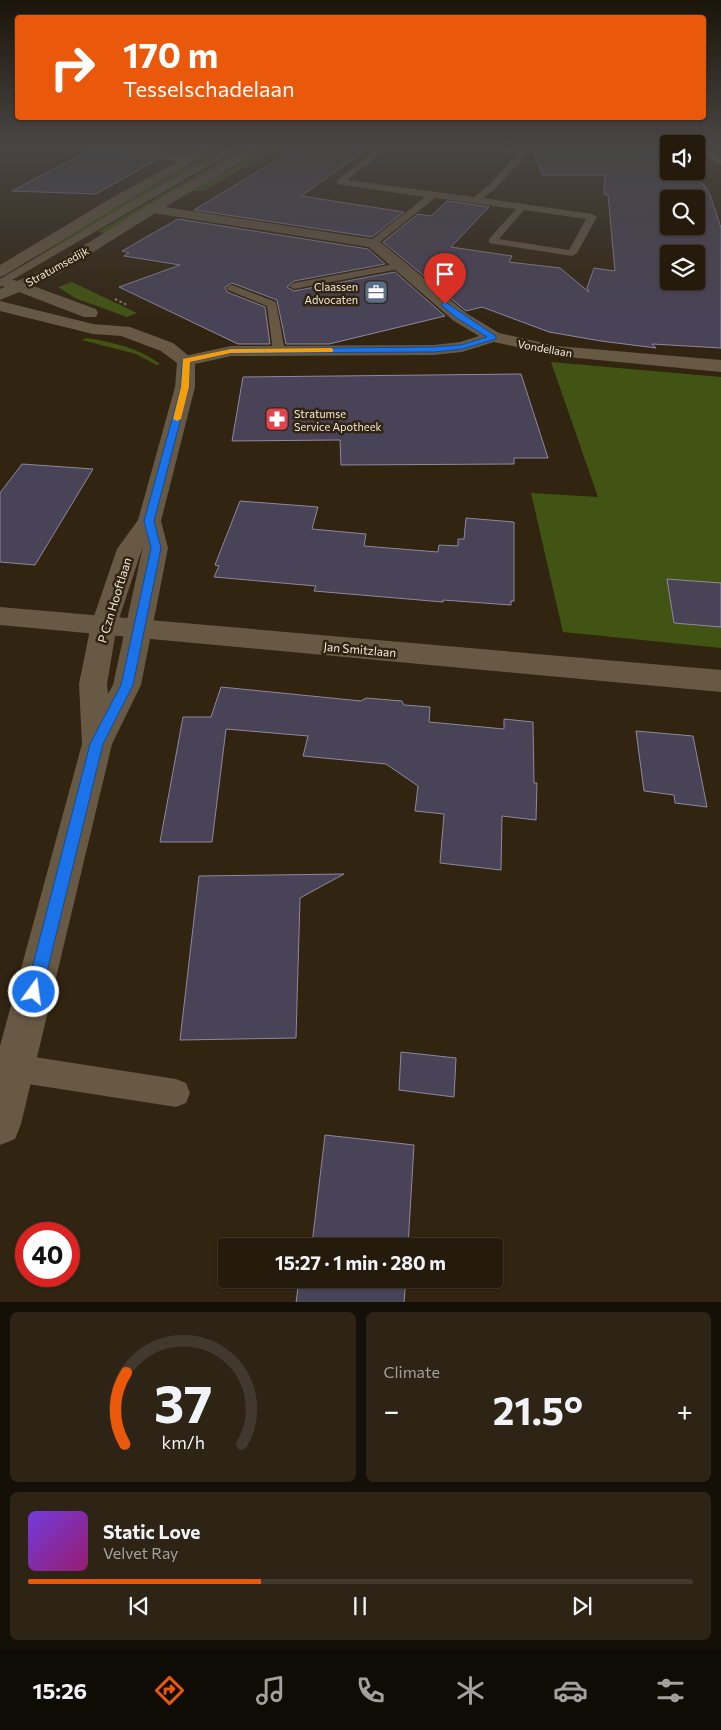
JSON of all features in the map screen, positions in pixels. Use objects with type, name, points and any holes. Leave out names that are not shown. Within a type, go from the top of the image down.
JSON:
[{"type":"street","name":"Stratumsedijk","points":[[4,284],[69,228],[112,204]]},
{"type":"street","name":"Stratumsedijk","points":[[4,284],[53,271],[163,204]]},
{"type":"street","points":[[152,210],[372,243]]},
{"type":"street","points":[[22,243],[69,228]]},
{"type":"street","name":"Vondellaan","points":[[372,243],[460,317],[493,337],[557,351],[721,366]]},
{"type":"street","points":[[4,284],[115,323],[124,331]]},
{"type":"street","points":[[0,306],[93,329],[124,331],[167,347],[186,361],[231,351],[434,350],[462,347],[493,337]]},
{"type":"street","name":"P Czn Hooftlaan","points":[[97,744],[93,684],[104,625],[129,549],[149,521],[185,387],[186,361]]},
{"type":"street","name":"P Czn Hooftlaan","points":[[0,1124],[97,744],[127,685],[150,629],[156,548],[149,521]]},
{"type":"street","name":"Jan Smitzlaan","points":[[0,616],[721,681]]},
{"type":"lane","name":"Stratumsedijk","points":[[4,284],[134,204]]},
{"type":"lane","points":[[372,243],[421,204]]},
{"type":"lane","points":[[501,204],[592,217],[572,253],[492,241],[522,207]]},
{"type":"lane","points":[[294,286],[400,266]]},
{"type":"lane","points":[[232,288],[272,304],[279,351]]},
{"type":"lane","points":[[15,1068],[176,1093]]},
{"type":"green space","points":[[122,204],[129,204],[30,260],[62,238]]},
{"type":"green space","points":[[146,204],[155,204],[105,233],[97,232]]},
{"type":"green space","points":[[72,282],[137,313],[127,317],[75,298],[58,287]]},
{"type":"green space","points":[[86,338],[125,346],[152,358],[160,364],[157,365],[136,354],[82,340]]},
{"type":"green space","points":[[551,362],[721,377],[721,648],[563,632],[531,493],[598,497]]},
{"type":"building","points":[[204,204],[351,204],[404,212],[372,237],[194,210]]},
{"type":"building","points":[[444,204],[466,204],[489,207],[451,247],[512,256],[509,262],[560,268],[589,292],[587,288],[594,268],[615,271],[609,204],[660,204],[660,235],[705,235],[705,204],[713,204],[721,228],[721,348],[652,344],[656,348],[601,341],[549,332],[482,307],[466,311],[383,242],[418,214],[431,216]]},
{"type":"building","points":[[178,219],[368,249],[385,264],[294,281],[287,287],[294,291],[395,272],[445,316],[329,344],[286,344],[277,300],[232,283],[225,287],[227,292],[265,307],[270,344],[238,344],[119,287],[180,265],[124,256],[129,253],[122,251]]},
{"type":"building","points":[[521,374],[548,458],[514,458],[514,464],[341,465],[340,440],[232,441],[243,377]]},
{"type":"building","points":[[22,464],[93,469],[35,565],[0,562],[0,493]]},
{"type":"building","points":[[240,501],[318,507],[312,529],[366,534],[364,546],[438,552],[439,545],[458,546],[458,539],[464,539],[466,518],[514,522],[514,601],[511,601],[511,605],[443,600],[443,602],[314,591],[316,586],[214,577],[219,566],[215,565]]},
{"type":"building","points":[[667,579],[721,583],[721,627],[674,623]]},
{"type":"building","points":[[221,687],[361,701],[366,698],[402,701],[404,705],[430,707],[429,722],[504,729],[504,719],[533,722],[534,783],[537,783],[536,820],[502,816],[501,870],[440,863],[444,814],[415,811],[418,786],[386,764],[303,756],[308,736],[226,729],[212,842],[160,842],[183,717],[211,717]]},
{"type":"building","points":[[636,731],[693,736],[707,807],[675,803],[674,795],[644,791]]},
{"type":"building","points":[[344,874],[300,898],[296,1038],[180,1040],[199,876]]},
{"type":"building","points":[[401,1052],[456,1058],[454,1097],[399,1090]]},
{"type":"building","points":[[325,1135],[414,1145],[408,1238],[313,1238]]},
{"type":"building","points":[[298,1288],[405,1288],[404,1302],[296,1302]]},
{"type":"slow traffic","points":[[177,419],[185,387],[186,361],[231,351],[331,350]]},
{"type":"place","name":"Claassen Advocaten","points":[[376,292]]},
{"type":"place","name":"Stratumse Service Apotheek","points":[[277,419]]},
{"type":"route","points":[[34,992],[97,744],[127,685],[156,548],[149,521],[185,387],[186,361],[231,351],[434,350],[462,347],[493,337],[460,317],[445,304]]}]
